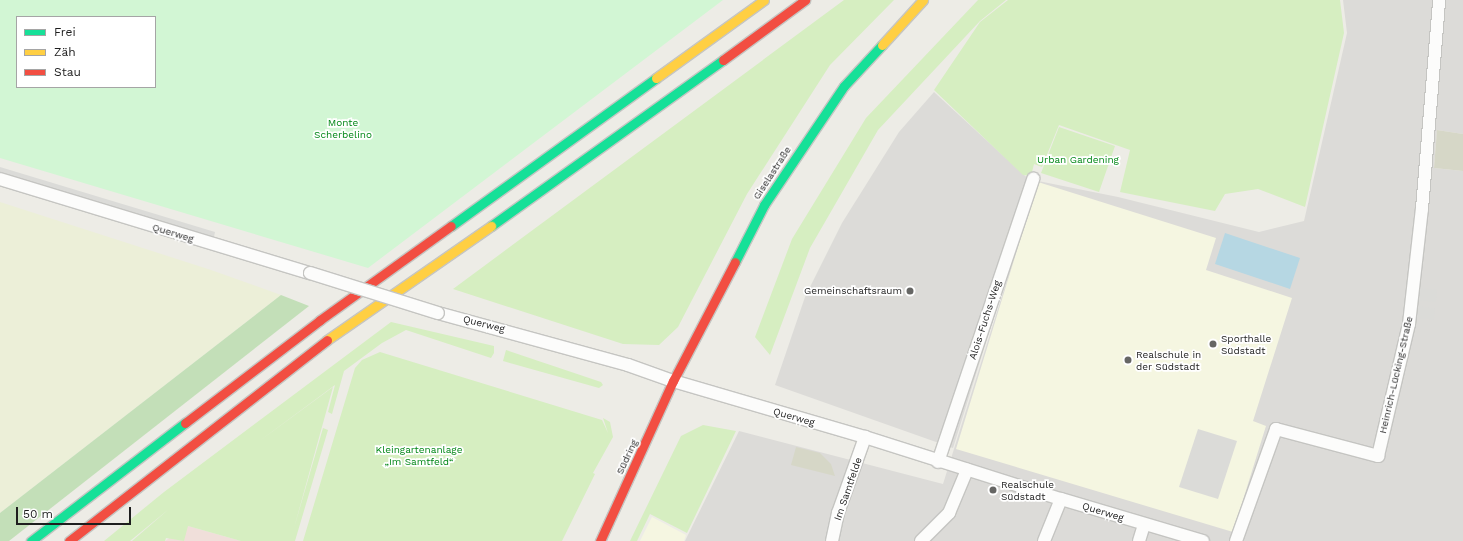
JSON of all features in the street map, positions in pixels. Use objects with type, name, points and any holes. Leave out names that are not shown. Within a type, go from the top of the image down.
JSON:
[{"type":"main road","points":[[31,541],[320,320],[764,0]]},
{"type":"main road","points":[[69,541],[333,336],[625,132],[805,0]]},
{"type":"main road","name":"Giselastraße","points":[[674,382],[764,205],[844,86],[923,0]]},
{"type":"main road","name":"Südring","points":[[600,541],[674,382]]},
{"type":"street","name":"Heinrich-Lücking-Straße","points":[[1236,541],[1276,429],[1378,456],[1409,324],[1422,209],[1439,0]]},
{"type":"street","name":"Querweg","points":[[0,179],[438,313],[506,330],[674,382],[865,437],[938,462],[1061,500],[1203,541]]},
{"type":"street","name":"Alois-Fuchs-Weg","points":[[938,462],[1033,179]]},
{"type":"street","name":"Im Samtfelde","points":[[832,541],[838,512],[865,437]]},
{"type":"street","points":[[921,541],[949,513],[967,470]]},
{"type":"street","points":[[1044,541],[1061,500]]},
{"type":"street","points":[[1139,541],[1144,525]]},
{"type":"shaded area","points":[[1343,0],[1463,0],[1463,134],[1437,130],[1434,168],[1463,171],[1463,541],[685,541],[739,431],[943,484],[1038,181],[1118,197],[1259,232],[1304,221],[1347,33]]},
{"type":"shaded area","points":[[934,92],[1035,185],[953,448],[775,385],[805,297],[842,223],[899,132]]},
{"type":"shaded area","points":[[1437,130],[1463,134],[1463,171],[1434,168]]},
{"type":"shaded area","points":[[0,167],[215,232],[214,237],[0,175]]},
{"type":"shaded area","name":"Realschule in der Südstadt","points":[[1038,182],[1216,238],[1206,270],[1292,298],[1253,421],[1266,426],[1233,532],[956,449]]},
{"type":"shaded area","points":[[0,202],[211,270],[281,295],[0,513]]},
{"type":"shaded area","points":[[1419,288],[1437,290],[1436,302],[1418,300]]},
{"type":"shaded area","points":[[1417,306],[1435,309],[1434,320],[1415,318]]},
{"type":"shaded area","points":[[1198,429],[1237,441],[1218,499],[1179,487]]},
{"type":"shaded area","points":[[796,447],[820,453],[831,464],[835,476],[791,465]]},
{"type":"shaded area","points":[[652,517],[686,535],[684,541],[640,541]]},
{"type":"shaded area","points":[[188,526],[241,541],[165,541]]},
{"type":"green space","name":"Monte Scherbelino","points":[[0,0],[723,0],[368,268],[0,158]]},
{"type":"green space","points":[[844,0],[894,0],[830,65],[747,194],[678,327],[659,345],[623,344],[453,289]]},
{"type":"green space","points":[[978,0],[1006,0],[980,21],[878,130],[810,248],[770,355],[755,337],[792,239],[866,118]]},
{"type":"green space","points":[[1008,0],[1340,0],[1344,33],[1305,207],[1258,189],[1225,194],[1215,211],[1120,192],[1130,150],[1059,125],[1042,167],[1034,164],[1031,176],[1023,175],[934,90],[980,22]]},
{"type":"green space","name":"Urban Gardening","points":[[1059,127],[1115,146],[1099,192],[1041,173]]},
{"type":"green space","points":[[281,295],[309,306],[9,541],[0,541],[0,513]]},
{"type":"green space","points":[[391,322],[494,346],[494,353],[491,358],[406,330],[382,343],[344,371],[332,414],[328,412],[335,385],[216,473],[333,387],[294,528],[323,428],[328,430],[295,541],[241,541],[188,526],[184,541],[166,538],[165,541],[132,541],[169,509],[130,541],[104,541],[164,492]]},
{"type":"green space","points":[[506,350],[601,382],[603,385],[599,388],[503,361]]},
{"type":"green space","name":"Kleingartenanlage „Im Samtfeld“","points":[[380,352],[602,420],[608,433],[603,418],[610,422],[613,437],[593,473],[595,474],[562,541],[303,541],[355,368],[362,360]]},
{"type":"green space","points":[[703,425],[736,431],[687,533],[650,514],[637,541],[630,541],[681,436]]},
{"type":"water","points":[[1225,233],[1300,258],[1290,289],[1215,264]]},
{"type":"traffic: fast","points":[[735,262],[764,205],[844,86],[882,45]]},
{"type":"traffic: fast","points":[[491,226],[723,60]]},
{"type":"traffic: fast","points":[[451,226],[656,78]]},
{"type":"traffic: fast","points":[[31,541],[185,423]]},
{"type":"traffic: slow","points":[[656,78],[764,0]]},
{"type":"traffic: slow","points":[[882,45],[923,0]]},
{"type":"traffic: slow","points":[[327,340],[491,226]]},
{"type":"traffic: jam","points":[[723,60],[805,0]]},
{"type":"traffic: jam","points":[[185,423],[320,320],[451,226]]},
{"type":"traffic: jam","points":[[600,541],[673,381],[735,262]]},
{"type":"traffic: jam","points":[[69,541],[327,340]]},
{"type":"place","name":"Gemeinschaftsraum","points":[[910,291]]},
{"type":"place","name":"Sporthalle Südstadt","points":[[1213,344]]},
{"type":"place","name":"Realschule in der Südstadt","points":[[1128,360]]},
{"type":"place","name":"Realschule Südstadt","points":[[993,490]]}]
